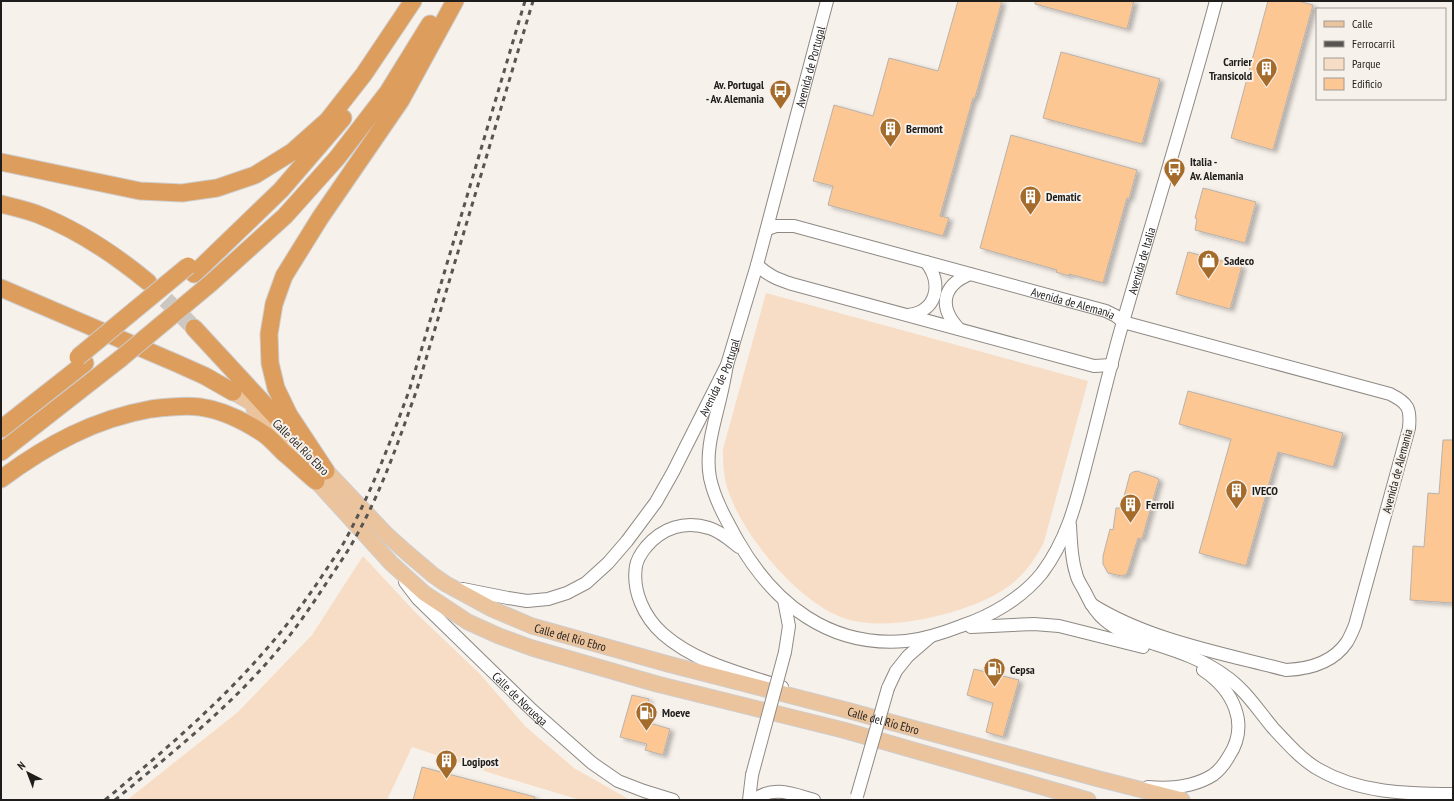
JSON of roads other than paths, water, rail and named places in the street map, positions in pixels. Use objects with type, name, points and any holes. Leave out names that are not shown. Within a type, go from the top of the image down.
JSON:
[{"type":"highway","points":[[1,162],[147,192],[182,194],[217,188],[255,175],[292,152],[328,120],[364,74],[413,1]]},
{"type":"highway","points":[[1,429],[81,360],[191,270],[282,190],[336,127],[372,81],[400,40],[422,1]]},
{"type":"highway","points":[[1,452],[120,359],[211,283],[285,216],[337,158],[388,92],[444,1]]},
{"type":"highway","points":[[321,476],[276,388],[270,363],[269,334],[274,304],[284,276],[320,218],[401,100],[455,1]]},
{"type":"highway","points":[[1,204],[36,214],[73,231],[102,247],[148,282]]},
{"type":"highway","points":[[1,277],[93,328]]},
{"type":"highway","points":[[1,288],[176,363],[205,376],[233,392]]},
{"type":"highway","points":[[194,328],[292,434]]},
{"type":"highway","points":[[1,417],[81,360]]},
{"type":"highway","points":[[1,479],[21,464],[54,444],[108,419],[134,412],[183,406],[199,406],[211,409],[239,420],[265,435],[321,476]]},
{"type":"main road","name":"Calle del Río Ebro","points":[[233,392],[252,407],[321,476],[406,552],[446,584],[492,609],[532,626],[668,664],[1182,800]]},
{"type":"main road","name":"Calle del Río Ebro","points":[[233,392],[266,412],[292,434],[321,476],[391,563],[424,593],[468,622],[499,636],[532,648],[636,678],[843,730],[1088,800]]},
{"type":"main road","points":[[986,771],[1067,800]]},
{"type":"street","name":"Avenida de Portugal","points":[[446,584],[477,592],[527,600],[548,599],[567,593],[586,582],[608,563],[627,541],[656,502],[674,472],[727,365],[767,229],[827,1]]},
{"type":"street","name":"Avenida de Italia","points":[[1070,522],[1123,322],[1216,1]]},
{"type":"street","name":"Avenida de Alemania","points":[[767,229],[776,226],[794,226],[970,274],[1106,312],[1116,316],[1123,322],[1390,394],[1401,400],[1408,408],[1410,416],[1409,428],[1355,625],[1347,642],[1334,656],[1315,666],[1286,670],[1167,638],[1109,616],[1091,604]]},
{"type":"street","points":[[906,315],[914,314],[928,307],[935,295],[936,286],[934,276],[926,262]]},
{"type":"street","points":[[757,265],[769,275],[779,280],[1094,366],[1112,365]]},
{"type":"street","points":[[959,329],[952,322],[947,312],[946,297],[953,284],[970,274]]},
{"type":"street","points":[[727,365],[720,400],[712,428],[709,464],[710,477],[718,502],[745,552],[768,583],[784,600],[814,622],[836,632],[882,642],[906,641],[930,637],[979,620],[1023,593],[1034,583],[1053,557],[1070,522]]},
{"type":"street","points":[[1070,522],[1071,553],[1076,574],[1091,604],[1101,617],[1115,628],[1135,637],[1185,654],[1206,663],[1226,675],[1244,692],[1273,728],[1294,750],[1317,769],[1340,780],[1364,788],[1397,793],[1453,794]]},
{"type":"street","points":[[745,552],[721,533],[710,528],[697,525],[675,527],[653,539],[643,551],[636,564],[635,578],[640,601],[648,616],[655,626],[677,645],[700,659],[850,711]]},
{"type":"street","name":"Calle de Noruega","points":[[391,563],[418,599],[532,710],[592,763],[618,781],[673,800]]},
{"type":"street","points":[[749,800],[752,775],[785,652],[789,626],[784,600]]},
{"type":"street","points":[[957,628],[1034,624],[1073,629],[1182,659],[1208,673],[1218,681],[1226,691],[1237,713],[1239,729],[1235,747],[1226,762],[1214,774],[1200,782],[1184,786],[1161,788],[1099,779]]},
{"type":"street","points":[[856,799],[888,688],[896,671],[908,656],[930,637]]},
{"type":"street","points":[[754,800],[768,792],[782,791],[814,800]]},
{"type":"tunnel","points":[[148,282],[194,328]]},
{"type":"railway","points":[[105,800],[194,723],[249,669],[299,609],[336,556],[348,535],[382,463],[410,388],[525,1]]},
{"type":"railway","points":[[115,800],[202,727],[263,667],[289,637],[308,611],[346,554],[364,522],[389,466],[417,389],[533,1]]},
{"type":"place","name":"Carrier Transicold","points":[[1267,88]]},
{"type":"place","name":"Av. Portugal - Av. Alemania","points":[[780,110]]},
{"type":"place","name":"Bermont","points":[[891,148]]},
{"type":"place","name":"Italia - Av. Alemania","points":[[1175,188]]},
{"type":"place","name":"Dematic","points":[[1030,216]]},
{"type":"place","name":"Sadeco","points":[[1209,280]]},
{"type":"place","name":"IVECO","points":[[1236,510]]},
{"type":"place","name":"Ferroli","points":[[1130,524]]},
{"type":"place","name":"Cepsa","points":[[994,688]]},
{"type":"place","name":"Moeve","points":[[646,732]]},
{"type":"place","name":"Logipost","points":[[447,780]]}]
